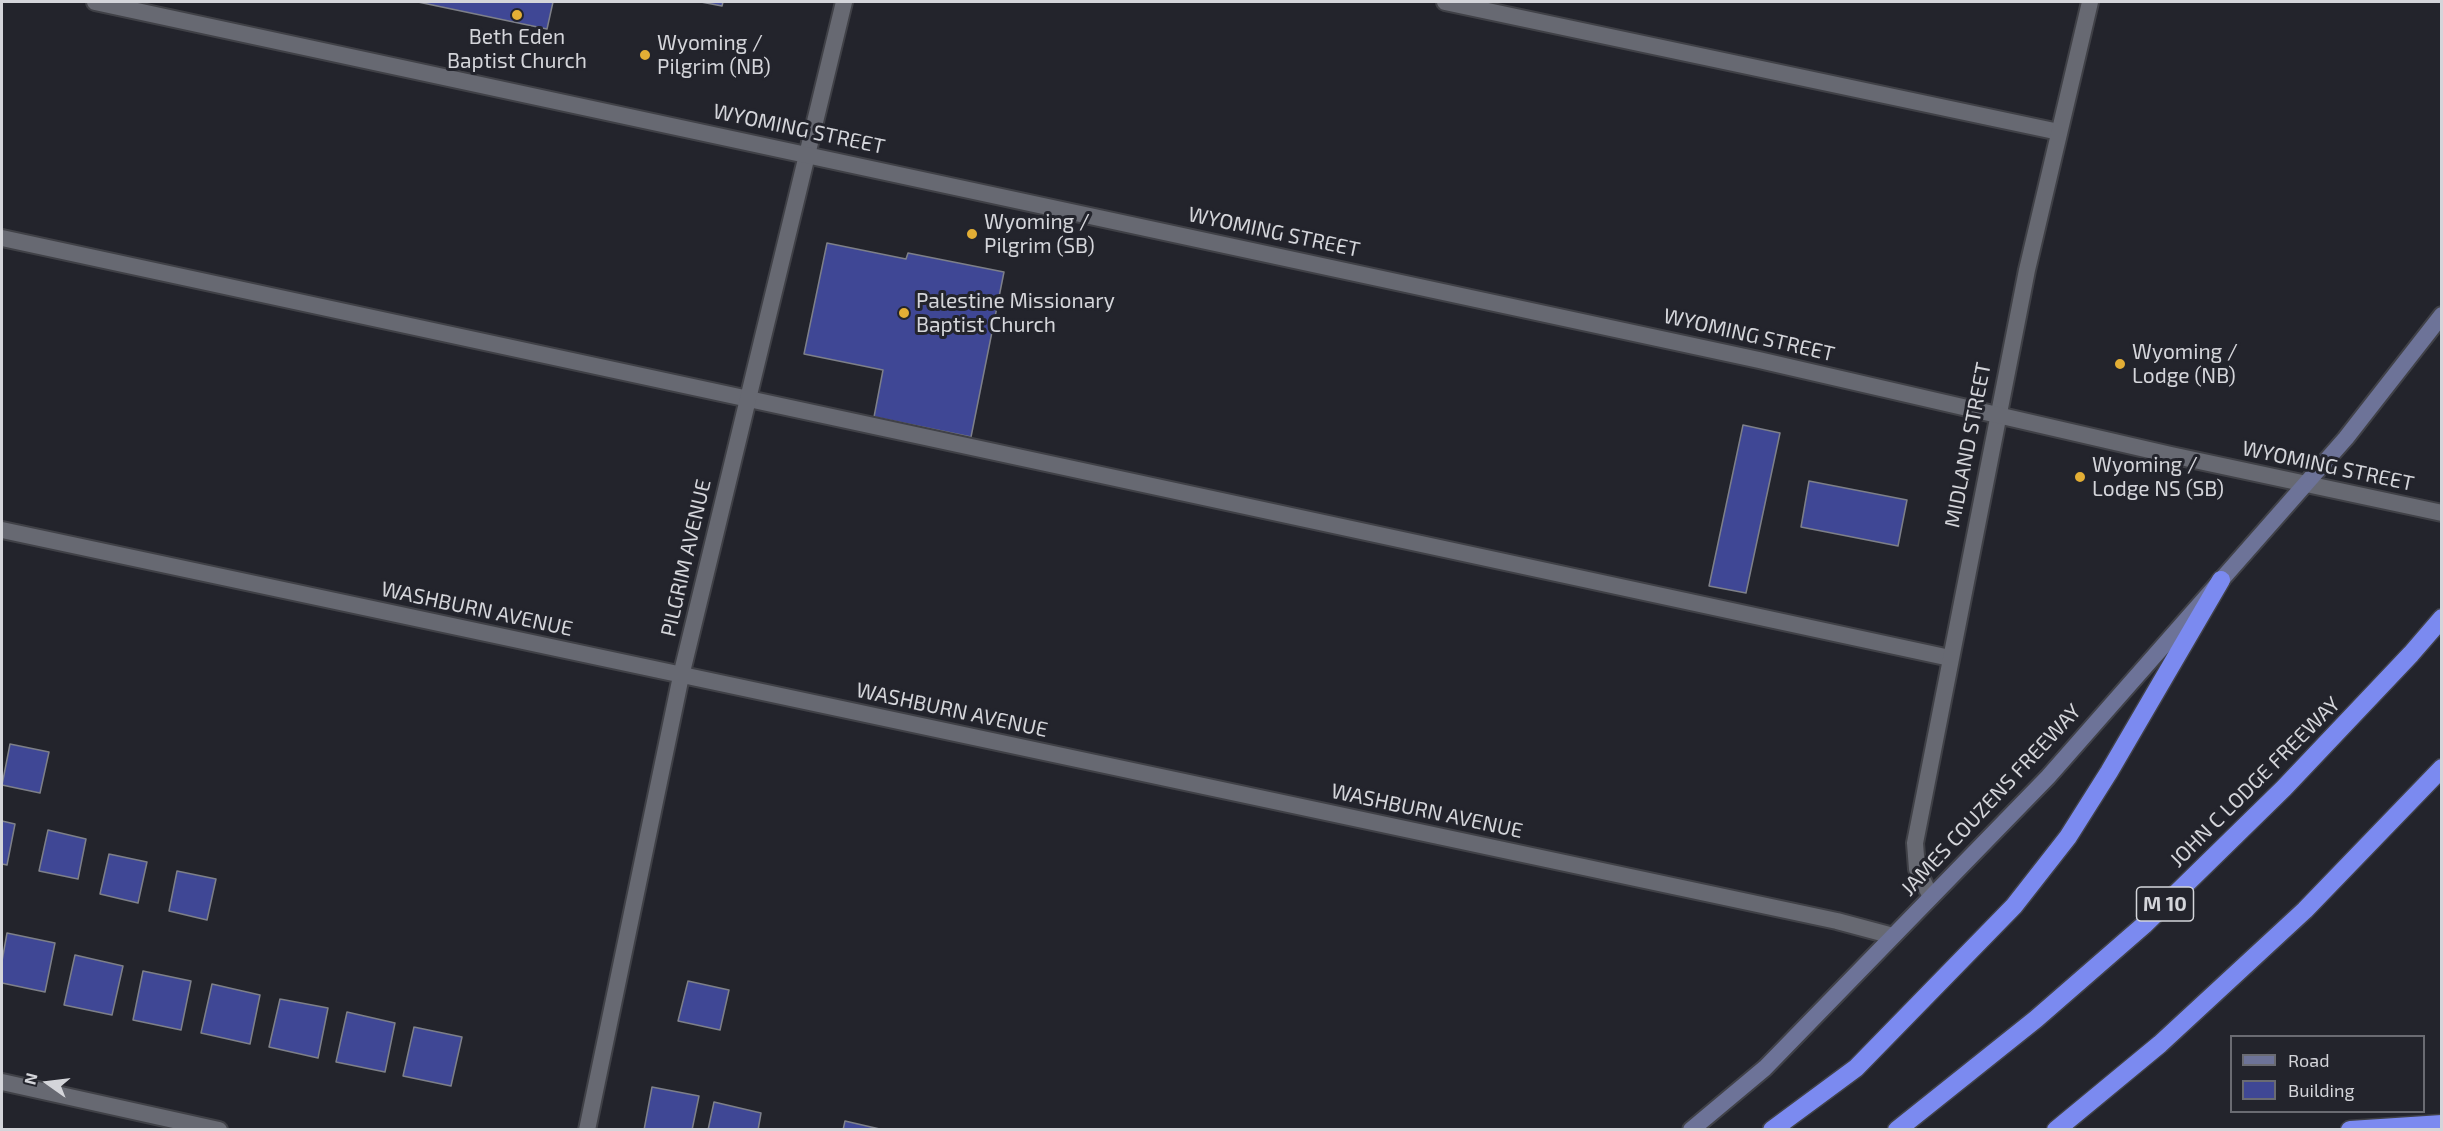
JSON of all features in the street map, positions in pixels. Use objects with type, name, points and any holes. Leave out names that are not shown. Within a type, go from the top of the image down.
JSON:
[{"type":"highway","points":[[1772,1130],[1856,1068],[2014,906],[2068,837],[2103,782],[2221,580]]},
{"type":"highway","name":"JOHN C LODGE FREEWAY","points":[[1897,1130],[2036,1019],[2144,925],[2284,788],[2411,654],[2442,618]]},
{"type":"highway","points":[[2056,1130],[2160,1044],[2305,910],[2442,768]]},
{"type":"highway","points":[[2350,1130],[2442,1124]]},
{"type":"main road","name":"JAMES COUZENS FREEWAY","points":[[1691,1130],[1765,1068],[2048,777],[2346,438],[2442,315]]},
{"type":"street","name":"WYOMING STREET","points":[[96,2],[1760,360],[2436,512]]},
{"type":"street","name":"PILGRIM AVENUE","points":[[587,1130],[681,676],[844,2]]},
{"type":"street","points":[[1445,2],[2059,132]]},
{"type":"street","name":"MIDLAND STREET","points":[[1931,897],[1917,869],[1915,843],[2026,270],[2090,2]]},
{"type":"street","points":[[2,238],[1950,658]]},
{"type":"street","name":"WASHBURN AVENUE","points":[[2,530],[1825,919],[1893,936]]},
{"type":"street","points":[[2,1082],[219,1130]]},
{"type":"building","name":"Beth Eden Baptist Church","points":[[418,2],[553,2],[547,29]]},
{"type":"building","points":[[701,2],[723,2],[722,6]]},
{"type":"building","name":"Palestine Missionary Baptist Church","points":[[827,243],[906,259],[908,253],[1004,272],[971,437],[874,417],[883,370],[804,354]]},
{"type":"building","points":[[1743,425],[1780,433],[1746,593],[1709,586]]},
{"type":"building","points":[[1809,481],[1907,500],[1898,546],[1801,527]]},
{"type":"building","points":[[10,744],[49,752],[40,793],[2,785]]},
{"type":"building","points":[[2,821],[15,824],[7,865],[2,864]]},
{"type":"building","points":[[48,830],[86,839],[78,879],[39,871]]},
{"type":"building","points":[[109,854],[147,862],[138,903],[100,894]]},
{"type":"building","points":[[177,871],[216,879],[207,920],[169,911]]},
{"type":"building","points":[[7,933],[55,943],[45,992],[2,983],[2,961]]},
{"type":"building","points":[[75,955],[123,966],[112,1015],[64,1005]]},
{"type":"building","points":[[143,971],[191,981],[181,1030],[133,1020]]},
{"type":"building","points":[[688,981],[729,990],[720,1030],[678,1021]]},
{"type":"building","points":[[212,984],[260,995],[250,1044],[201,1033]]},
{"type":"building","points":[[280,999],[328,1008],[318,1058],[269,1047]]},
{"type":"building","points":[[347,1012],[395,1023],[385,1072],[336,1062]]},
{"type":"building","points":[[414,1027],[462,1037],[451,1086],[403,1076]]},
{"type":"building","points":[[652,1087],[699,1096],[692,1130],[644,1130]]},
{"type":"building","points":[[714,1102],[761,1113],[758,1130],[708,1130]]},
{"type":"building","points":[[845,1121],[884,1130],[843,1130]]},
{"type":"place","name":"Beth Eden Baptist Church","points":[[517,15]]},
{"type":"place","name":"Wyoming / Pilgrim (NB)","points":[[645,55]]},
{"type":"place","name":"Wyoming / Pilgrim (SB)","points":[[972,234]]},
{"type":"place","name":"Palestine Missionary Baptist Church","points":[[904,313]]},
{"type":"place","name":"Wyoming / Lodge (NB)","points":[[2120,364]]},
{"type":"place","name":"Wyoming / Lodge NS (SB)","points":[[2080,477]]}]
